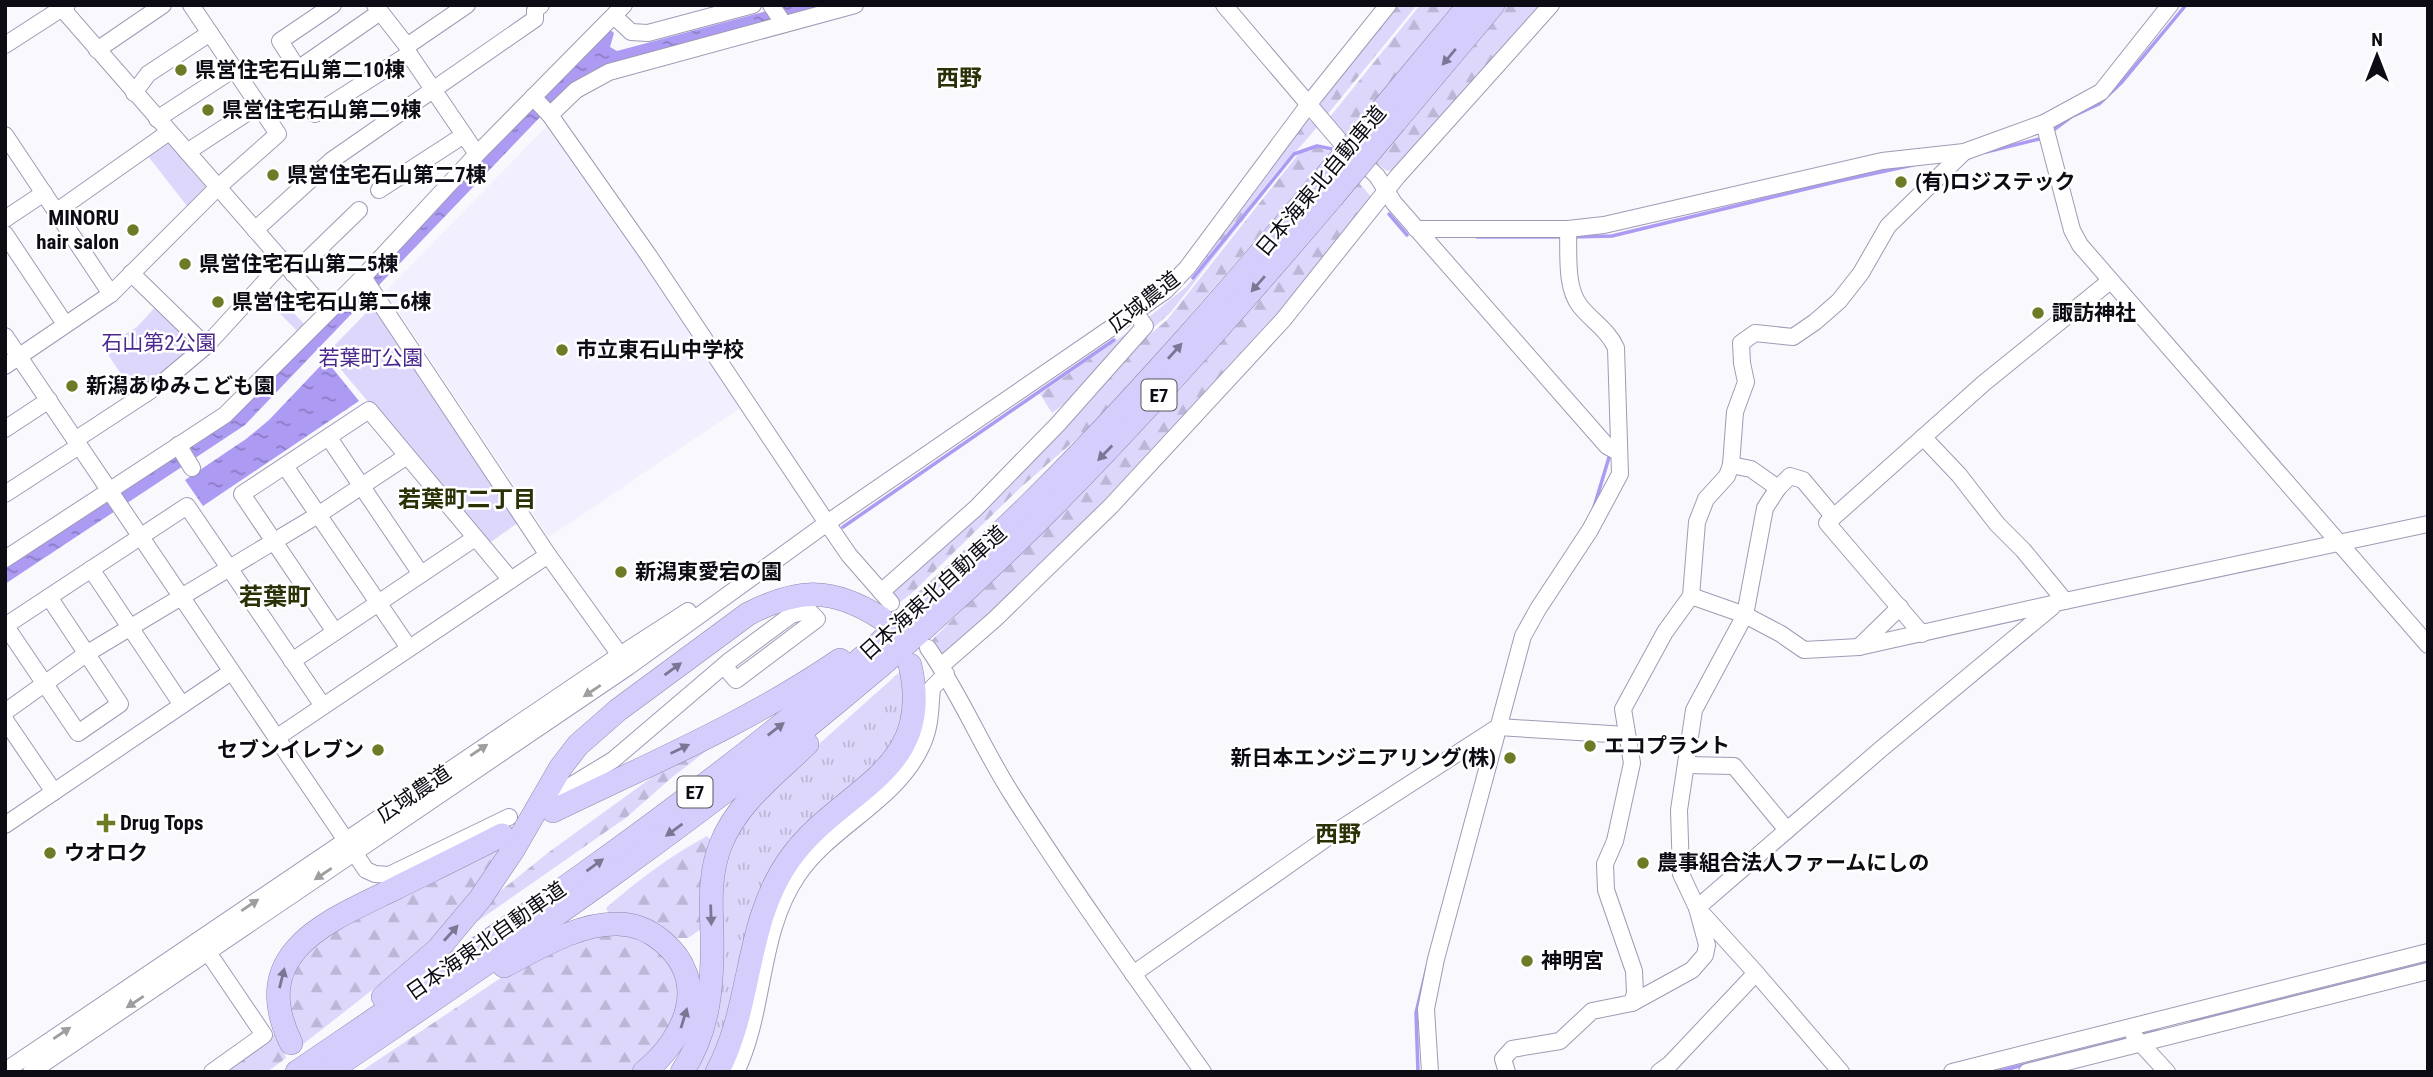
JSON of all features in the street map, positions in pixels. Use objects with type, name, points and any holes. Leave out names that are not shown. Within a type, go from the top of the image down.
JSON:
[{"type":"highway","name":"日本海東北自動車道","points":[[1388,116],[1469,5]]},
{"type":"highway","name":"日本海東北自動車道","points":[[297,1072],[574,880],[779,727],[957,573],[1062,472],[1327,188],[1388,116],[1493,5]]},
{"type":"highway","name":"日本海東北自動車道","points":[[328,1072],[565,909],[705,807],[830,709],[972,583],[1117,440],[1260,282],[1327,188]]},
{"type":"highway","points":[[557,801],[737,721],[820,674],[854,650],[1003,519],[1062,472]]},
{"type":"highway","points":[[682,1072],[702,1034],[710,1001],[713,873],[728,829],[744,805],[972,583]]},
{"type":"highway","points":[[287,1072],[395,988],[438,949],[497,876],[561,767],[578,745],[618,710],[748,614],[768,604],[793,596],[825,594],[851,601],[884,605]]},
{"type":"highway","points":[[718,1072],[734,1035],[754,939],[775,884],[806,839],[874,781],[892,763],[903,746],[912,727],[915,709],[915,687],[910,665]]},
{"type":"highway","points":[[290,1044],[282,1021],[279,993],[285,965],[302,942],[330,920],[506,826]]},
{"type":"highway","points":[[343,1072],[496,970],[571,934],[620,924],[640,928],[655,935],[680,959],[687,977],[690,997],[680,1032],[669,1048],[645,1072]]},
{"type":"street","points":[[97,50],[163,5]]},
{"type":"street","points":[[5,366],[111,294],[217,188],[278,134],[191,5]]},
{"type":"street","points":[[333,5],[280,41],[298,69],[378,8],[477,154]]},
{"type":"street","points":[[315,114],[408,50],[467,5]]},
{"type":"street","points":[[255,230],[332,160],[535,19],[535,10],[541,5]]},
{"type":"street","points":[[541,106],[569,96],[596,78],[636,50],[648,33],[753,5]]},
{"type":"street","points":[[636,50],[783,23],[855,5]]},
{"type":"street","points":[[1224,5],[1339,140],[1377,176],[1394,203],[1416,229],[1606,446],[1618,452]]},
{"type":"street","name":"広域農道","points":[[31,1072],[204,946],[1165,291],[1187,268],[1388,5]]},
{"type":"street","points":[[736,1072],[751,1033],[767,954],[783,901],[797,876],[815,853],[885,793],[908,769],[927,732],[931,718],[932,688],[944,670],[1111,506],[1283,320],[1397,177],[1551,5]]},
{"type":"street","points":[[1416,229],[1568,229],[1604,225],[1882,161],[1964,152],[2044,123],[2101,92],[2171,5]]},
{"type":"street","points":[[771,6],[783,23]]},
{"type":"street","points":[[5,45],[63,7],[134,93],[327,312]]},
{"type":"street","points":[[5,559],[225,415],[363,277],[477,154],[541,106],[619,11],[636,50]]},
{"type":"street","points":[[134,93],[148,74],[210,33]]},
{"type":"street","points":[[157,119],[234,69]]},
{"type":"street","points":[[187,152],[259,105]]},
{"type":"street","points":[[541,106],[649,256],[884,605],[1058,424],[1145,326],[1134,311]]},
{"type":"street","points":[[2044,123],[2072,230],[2080,245],[2428,645]]},
{"type":"street","points":[[57,211],[169,132]]},
{"type":"street","points":[[5,135],[111,294]]},
{"type":"street","points":[[379,190],[464,135]]},
{"type":"street","points":[[1632,1003],[1635,993],[1634,971],[1606,890],[1605,864],[1615,841],[1632,763],[1623,709],[1665,632],[1691,597],[1697,522],[1706,499],[1727,476],[1731,465],[1735,412],[1746,382],[1741,343],[1755,333],[1793,337],[1815,322],[1839,301],[1861,273],[1888,226],[1964,152]]},
{"type":"street","points":[[5,219],[44,193]]},
{"type":"street","points":[[5,494],[162,383],[206,346],[288,268],[359,210]]},
{"type":"street","points":[[1430,1072],[1426,1009],[1436,959],[1523,636],[1590,530],[1620,474],[1616,348],[1611,336],[1580,307],[1573,296],[1568,229]]},
{"type":"street","points":[[5,234],[65,324]]},
{"type":"street","points":[[131,273],[206,346]]},
{"type":"street","points":[[363,277],[548,555],[624,661]]},
{"type":"street","points":[[1923,634],[1827,523],[1984,383],[2110,281]]},
{"type":"street","points":[[5,336],[369,873],[389,875],[506,826]]},
{"type":"street","points":[[5,429],[49,400]]},
{"type":"street","points":[[335,632],[242,494],[369,410],[511,580]]},
{"type":"street","points":[[1923,437],[1959,475],[1997,524],[2023,550],[2059,603]]},
{"type":"street","points":[[329,438],[421,574]]},
{"type":"street","points":[[178,445],[192,468]]},
{"type":"street","points":[[5,712],[86,654],[275,542],[407,456]]},
{"type":"street","points":[[1731,465],[1751,469],[1778,488]]},
{"type":"street","points":[[285,466],[409,648]]},
{"type":"street","points":[[1507,1072],[1503,1059],[1512,1049],[1560,1041],[1592,1011],[1632,1003],[1692,970],[1705,955],[1707,945],[1697,908],[1681,874],[1679,810],[1694,710],[1745,615],[1765,508],[1778,488],[1790,476],[1803,480],[1833,516]]},
{"type":"street","points":[[49,597],[120,704],[78,733],[5,626],[187,506],[323,706]]},
{"type":"street","points":[[1691,597],[1745,615],[1804,650],[1859,647],[2428,524]]},
{"type":"street","points":[[292,661],[475,537]]},
{"type":"street","points":[[276,738],[548,555]]},
{"type":"street","points":[[91,569],[182,705]]},
{"type":"street","points":[[1697,908],[2059,603]]},
{"type":"street","points":[[1859,647],[1900,607]]},
{"type":"street","points":[[557,801],[613,760],[724,666],[791,615],[808,610],[817,619],[736,680],[724,666]]},
{"type":"street","points":[[928,648],[944,670],[1012,793],[1133,974],[1203,1072]]},
{"type":"street","points":[[5,825],[231,672]]},
{"type":"street","points":[[5,720],[54,792]]},
{"type":"street","points":[[1133,974],[1334,833],[1499,727],[1626,735]]},
{"type":"street","points":[[1686,765],[1734,766],[1787,830]]},
{"type":"street","points":[[1697,908],[1841,1072]]},
{"type":"street","points":[[204,946],[264,1035],[212,1072]]},
{"type":"street","name":"広域農道","points":[[5,1071],[204,946]]},
{"type":"street","points":[[1952,1072],[2428,952]]},
{"type":"street","points":[[2390,961],[2403,977]]},
{"type":"street","points":[[2027,1072],[2141,1041],[2428,971]]},
{"type":"street","points":[[1659,1072],[1670,1064],[1756,973]]},
{"type":"street","points":[[2124,1028],[2141,1041],[2166,1072]]},
{"type":"shaded area","name":"市立東石山中学校","points":[[550,123],[740,408],[549,537],[385,292]]},
{"type":"green space","points":[[1394,5],[1417,5],[1327,115],[1320,105],[1328,91]]},
{"type":"green space","points":[[1420,5],[1455,5],[1346,137],[1329,118]]},
{"type":"green space","points":[[1506,5],[1541,5],[1394,169],[1387,171],[1376,163]]},
{"type":"green space","points":[[1308,119],[1317,127],[1197,269],[1143,318],[1142,315]]},
{"type":"green space","points":[[167,142],[205,186],[205,191],[187,206],[148,156]]},
{"type":"green space","points":[[1316,147],[1332,152],[1117,399],[899,603],[891,594],[1136,346],[1167,320],[1300,152]]},
{"type":"green space","points":[[1291,159],[1171,312],[1132,347],[1145,320],[1186,287]]},
{"type":"green space","points":[[1359,183],[1375,201],[1273,319],[1126,481],[1000,604],[944,654],[937,653],[931,641],[1176,394]]},
{"type":"green space","points":[[268,286],[306,326],[299,333],[262,295]]},
{"type":"green space","name":"石山第2公園","points":[[158,304],[199,345],[188,356],[133,392],[103,347],[137,327]]},
{"type":"green space","name":"若葉町公園","points":[[373,306],[519,522],[488,544],[327,353]]},
{"type":"green space","points":[[1138,325],[1069,400],[1052,413],[1040,394]]},
{"type":"green space","points":[[902,670],[907,688],[899,736],[875,769],[815,817],[711,1072],[689,1072],[716,935],[728,840],[751,810],[819,744]]},
{"type":"green space","points":[[710,748],[627,817],[478,921],[475,915],[483,905],[549,852],[687,752]]},
{"type":"green space","points":[[707,836],[716,845],[704,927],[688,938],[672,938],[611,918],[606,908],[667,860]]},
{"type":"green space","points":[[510,841],[450,922],[385,980],[302,1045],[292,1022],[288,981],[294,968],[329,927]]},
{"type":"green space","points":[[610,932],[638,936],[658,946],[681,980],[681,1005],[656,1052],[633,1072],[360,1072],[511,971],[549,951]]},
{"type":"green space","points":[[277,1032],[286,1058],[267,1072],[220,1072]]},
{"type":"water","points":[[789,5],[838,5],[614,65],[543,114],[245,425],[5,584],[5,567],[219,427],[245,407],[609,29],[614,33],[610,47],[617,51]]},
{"type":"water","points":[[326,360],[359,401],[203,506],[185,480],[269,420]]},
{"type":"waterway","points":[[2052,131],[2071,117],[2099,104],[2122,82],[2186,5]]},
{"type":"waterway","points":[[1986,152],[2043,138]]},
{"type":"waterway","points":[[1193,278],[1294,154],[1317,146],[1332,149]]},
{"type":"waterway","points":[[1572,237],[1612,236],[1913,165]]},
{"type":"waterway","points":[[1389,214],[1407,235]]},
{"type":"waterway","points":[[1477,237],[1564,237]]},
{"type":"waterway","points":[[843,527],[1114,340]]},
{"type":"waterway","points":[[1594,507],[1610,454]]},
{"type":"waterway","points":[[2192,1022],[2428,963]]},
{"type":"waterway","points":[[1418,1072],[1416,1013],[1427,967]]},
{"type":"waterway","points":[[2141,1035],[2158,1031]]},
{"type":"waterway","points":[[1996,1072],[2130,1038]]},
{"type":"place","name":"県営住宅石山第二10棟","points":[[181,70]]},
{"type":"place","name":"県営住宅石山第二9棟","points":[[208,110]]},
{"type":"place","name":"県営住宅石山第二7棟","points":[[273,175]]},
{"type":"place","name":"(有)ロジステック","points":[[1901,182]]},
{"type":"place","name":"MINORU hair salon","points":[[133,230]]},
{"type":"place","name":"県営住宅石山第二5棟","points":[[185,264]]},
{"type":"place","name":"県営住宅石山第二6棟","points":[[218,302]]},
{"type":"place","name":"諏訪神社","points":[[2038,313]]},
{"type":"place","name":"市立東石山中学校","points":[[562,350]]},
{"type":"place","name":"新潟あゆみこども園","points":[[72,386]]},
{"type":"place","name":"新潟東愛宕の園","points":[[621,572]]},
{"type":"place","name":"エコプラント","points":[[1590,746]]},
{"type":"place","name":"セブンイレブン","points":[[378,750]]},
{"type":"place","name":"新日本エンジニアリング(株)","points":[[1510,758]]},
{"type":"place","name":"Drug Tops","points":[[106,823]]},
{"type":"place","name":"ウオロク","points":[[50,853]]},
{"type":"place","name":"農事組合法人ファームにしの","points":[[1643,863]]},
{"type":"place","name":"神明宮","points":[[1527,961]]},
{"type":"district","name":"西野","points":[[959,78]]},
{"type":"district","name":"若葉町二丁目","points":[[467,499]]},
{"type":"district","name":"若葉町","points":[[275,597]]},
{"type":"district","name":"西野","points":[[1338,834]]}]
